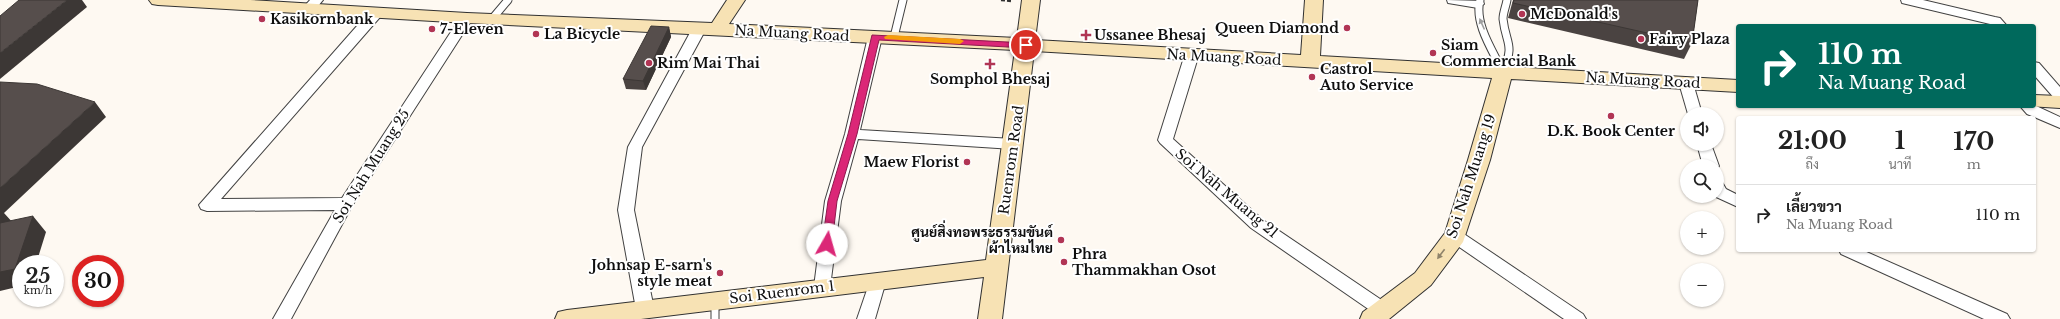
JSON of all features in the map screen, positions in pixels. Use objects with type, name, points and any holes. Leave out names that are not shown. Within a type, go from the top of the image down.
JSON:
[{"type":"street","name":"Na Muang Road","points":[[158,0],[313,4],[376,13],[1026,45],[1736,86]]},
{"type":"street","points":[[645,309],[626,210],[635,147],[708,29],[736,0]]},
{"type":"street","name":"Ruenrom Road","points":[[990,319],[1031,0]]},
{"type":"street","points":[[1310,62],[1314,0]]},
{"type":"street","points":[[1453,0],[1479,2]]},
{"type":"street","points":[[1907,0],[1995,21],[1998,24]]},
{"type":"street","points":[[346,204],[207,205],[376,13]]},
{"type":"street","name":"Soi Nah Muang 25","points":[[282,319],[346,204],[467,18]]},
{"type":"street","points":[[822,287],[833,201],[852,134],[875,37]]},
{"type":"street","name":"Soi Nah Muang 21","points":[[1192,54],[1165,140],[1258,224],[1377,315]]},
{"type":"street","points":[[2036,68],[2060,96]]},
{"type":"street","name":"Soi Nah Muang 19","points":[[1377,315],[1423,279],[1454,236],[1479,160],[1503,72]]},
{"type":"street","points":[[1686,83],[1693,107]]},
{"type":"street","points":[[2036,101],[2060,102]]},
{"type":"street","points":[[2029,108],[2032,111],[2060,123]]},
{"type":"street","points":[[852,134],[1012,144]]},
{"type":"street","points":[[1724,194],[1736,200]]},
{"type":"street","points":[[1454,236],[1577,319]]},
{"type":"street","points":[[1851,252],[2001,319]]},
{"type":"street","name":"Soi Ruenrom 1","points":[[580,318],[645,309],[715,310],[822,287],[997,267]]},
{"type":"street","points":[[866,319],[878,281]]},
{"type":"lane","points":[[492,19],[508,0]]},
{"type":"lane","points":[[894,38],[903,0]]},
{"type":"lane","points":[[1503,72],[1510,57],[1510,44],[1503,18],[1507,0]]},
{"type":"lane","points":[[1479,2],[1478,15],[1503,72]]},
{"type":"building","points":[[19,0],[67,0],[0,53],[0,16]]},
{"type":"building","points":[[1514,0],[1698,0],[1692,43],[1513,3]]},
{"type":"building","points":[[651,26],[669,27],[643,81],[623,79]]},
{"type":"building","points":[[0,82],[37,84],[95,102],[0,188]]},
{"type":"building","points":[[33,216],[20,255],[12,255],[12,270],[0,272],[0,223]]},
{"type":"slow traffic","points":[[888,37],[960,41]]},
{"type":"place","name":"McDonald's","points":[[1522,14]]},
{"type":"place","name":"Kasikornbank","points":[[262,19]]},
{"type":"place","name":"Queen Diamond","points":[[1347,28]]},
{"type":"place","name":"7-Eleven","points":[[432,29]]},
{"type":"place","name":"La Bicycle","points":[[536,34]]},
{"type":"place","name":"Ussanee Bhesaj","points":[[1086,35]]},
{"type":"place","name":"Fairy Plaza","points":[[1641,39]]},
{"type":"place","name":"Siam Commercial Bank","points":[[1433,53]]},
{"type":"place","name":"Rim Mai Thai","points":[[649,63]]},
{"type":"place","name":"Somphol Bhesaj","points":[[990,64]]},
{"type":"place","name":"Castrol Auto Service","points":[[1312,77]]},
{"type":"place","name":"D.K. Book Center","points":[[1611,116]]},
{"type":"place","name":"Maew Florist","points":[[967,162]]},
{"type":"place","name":"ศูนย์สิ่งทอพระธรรมขันต์ ผ้าไหมไทย","points":[[1061,240]]},
{"type":"place","name":"Phra Thammakhan Osot","points":[[1064,262]]},
{"type":"place","name":"Johnsap E-sarn's style meat","points":[[720,273]]},
{"type":"route","points":[[827,244],[833,201],[852,134],[875,37],[1026,45]]}]
